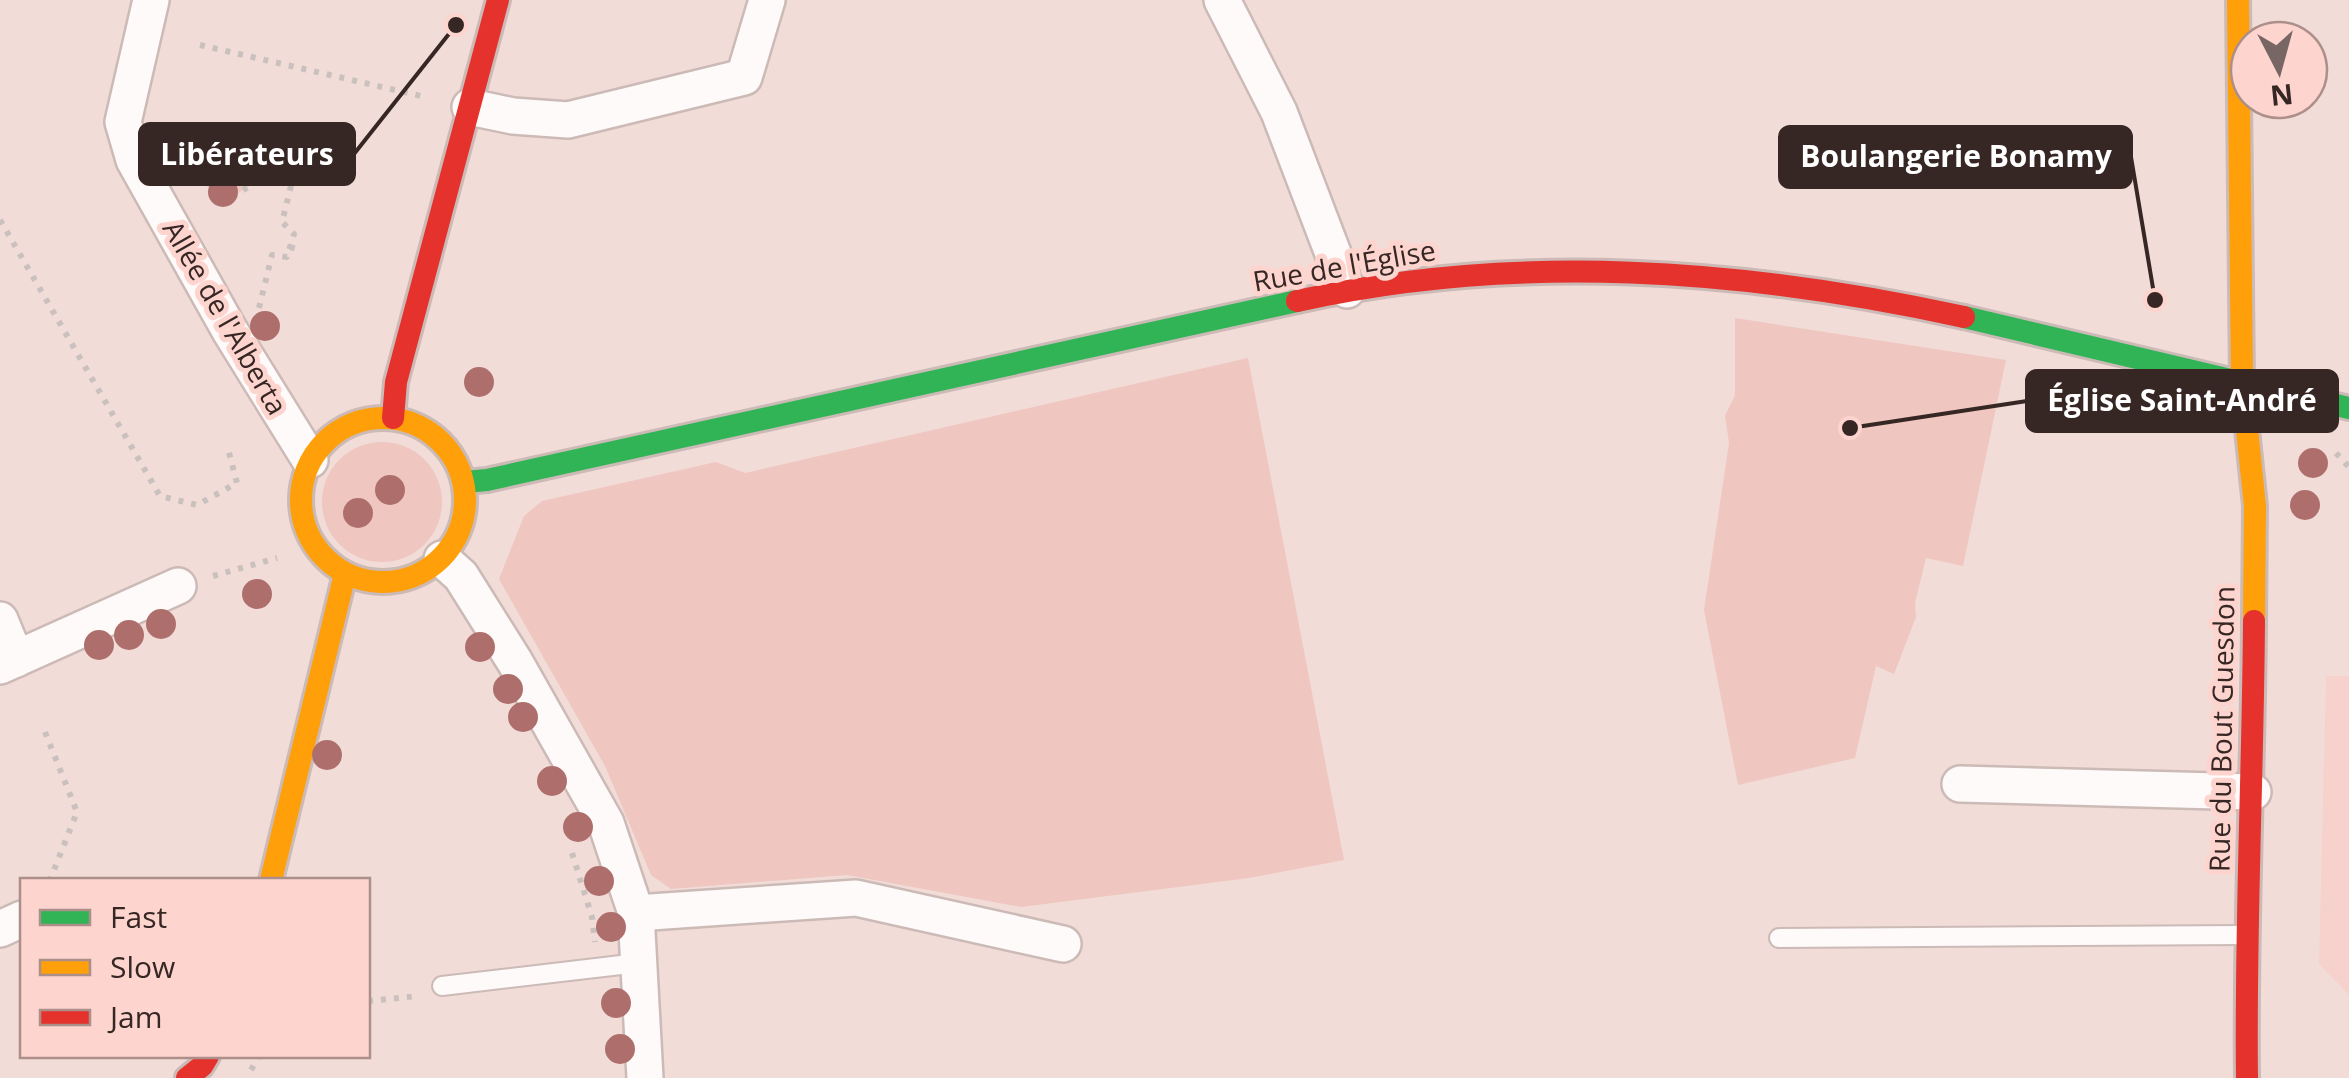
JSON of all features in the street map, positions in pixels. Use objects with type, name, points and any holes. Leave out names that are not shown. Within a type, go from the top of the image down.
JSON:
[{"type":"street","name":"Allée de l'Alberta","points":[[151,0],[124,122],[134,160],[230,331],[310,460]]},
{"type":"street","points":[[393,418],[396,382],[498,0]]},
{"type":"street","points":[[470,108],[568,120],[744,77],[767,0]]},
{"type":"street","points":[[1222,0],[1279,112],[1348,290]]},
{"type":"street","name":"Rue du Bout Guesdon","points":[[2238,0],[2242,382],[2255,506],[2252,792],[2245,935],[2247,1078]]},
{"type":"street","name":"Rue de l'Église","points":[[464,482],[1348,290],[1471,273],[1572,272],[1727,279],[1880,300],[2147,357],[2349,408]]},
{"type":"street","points":[[393,418],[430,432],[452,453],[464,482],[466,510],[458,536],[442,558],[424,572],[382,583],[345,574],[324,558],[309,537],[301,512],[302,486],[310,460],[331,436],[360,420],[393,418]]},
{"type":"street","points":[[442,558],[461,576],[516,662],[606,823],[636,912],[645,1078]]},
{"type":"street","points":[[270,878],[345,574]]},
{"type":"street","points":[[0,620],[8,662],[178,586]]},
{"type":"street","points":[[1960,784],[2252,792]]},
{"type":"street","points":[[636,912],[856,898],[1063,944]]},
{"type":"street","points":[[187,1078],[207,1058]]},
{"type":"lane","points":[[1779,938],[2245,935]]},
{"type":"lane","points":[[442,986],[638,963]]},
{"type":"path","points":[[200,44],[421,96]]},
{"type":"path","points":[[156,148],[292,184]]},
{"type":"path","points":[[256,318],[272,255],[288,257],[294,234],[282,222],[299,154]]},
{"type":"path","points":[[194,158],[221,204],[265,176]]},
{"type":"path","points":[[0,220],[160,496],[197,505],[237,484],[227,445]]},
{"type":"path","points":[[290,247],[300,250]]},
{"type":"path","points":[[178,586],[277,558]]},
{"type":"path","points":[[45,732],[77,812],[51,878]]},
{"type":"path","points":[[570,847],[592,916],[598,968]]},
{"type":"path","points":[[370,1001],[428,995],[442,986]]},
{"type":"shaded area","points":[[194,158],[265,176],[221,204]]},
{"type":"shaded area","points":[[1735,318],[2006,360],[1963,566],[1926,558],[1915,603],[1916,617],[1894,674],[1876,666],[1855,758],[1738,785],[1704,610],[1729,443],[1725,416],[1735,395]]},
{"type":"shaded area","points":[[1248,358],[1344,860],[1249,878],[1021,907],[847,875],[671,889],[651,875],[605,766],[499,579],[524,516],[542,501],[716,462],[745,473]]},
{"type":"shaded area","points":[[382,442],[405,446],[425,459],[438,479],[442,502],[438,525],[425,545],[405,558],[382,562],[359,558],[339,545],[326,525],[322,502],[326,479],[339,459],[359,446]]},
{"type":"shaded area","points":[[2326,676],[2349,676],[2349,995],[2319,964]]},
{"type":"traffic: fast","points":[[465,482],[1297,301]]},
{"type":"traffic: fast","points":[[1964,317],[2349,408]]},
{"type":"traffic: slow","points":[[2238,0],[2242,382],[2255,506],[2254,621]]},
{"type":"traffic: slow","points":[[383,418],[414,424],[441,442],[459,469],[465,500],[459,531],[441,558],[414,576],[383,582],[352,576],[325,558],[307,531],[301,500],[307,469],[325,442],[352,424],[383,418]]},
{"type":"traffic: slow","points":[[271,878],[345,574]]},
{"type":"traffic: jam","points":[[393,418],[396,382],[498,0]]},
{"type":"traffic: jam","points":[[1297,301],[1464,276],[1631,273],[1798,287],[1964,317]]},
{"type":"traffic: jam","points":[[2247,1078],[2254,621]]},
{"type":"traffic: jam","points":[[187,1078],[207,1058]]},
{"type":"place","name":"Libérateurs","points":[[456,25]]},
{"type":"place","name":"Boulangerie Bonamy","points":[[2155,300]]},
{"type":"place","name":"Église Saint-André","points":[[1850,428]]}]
